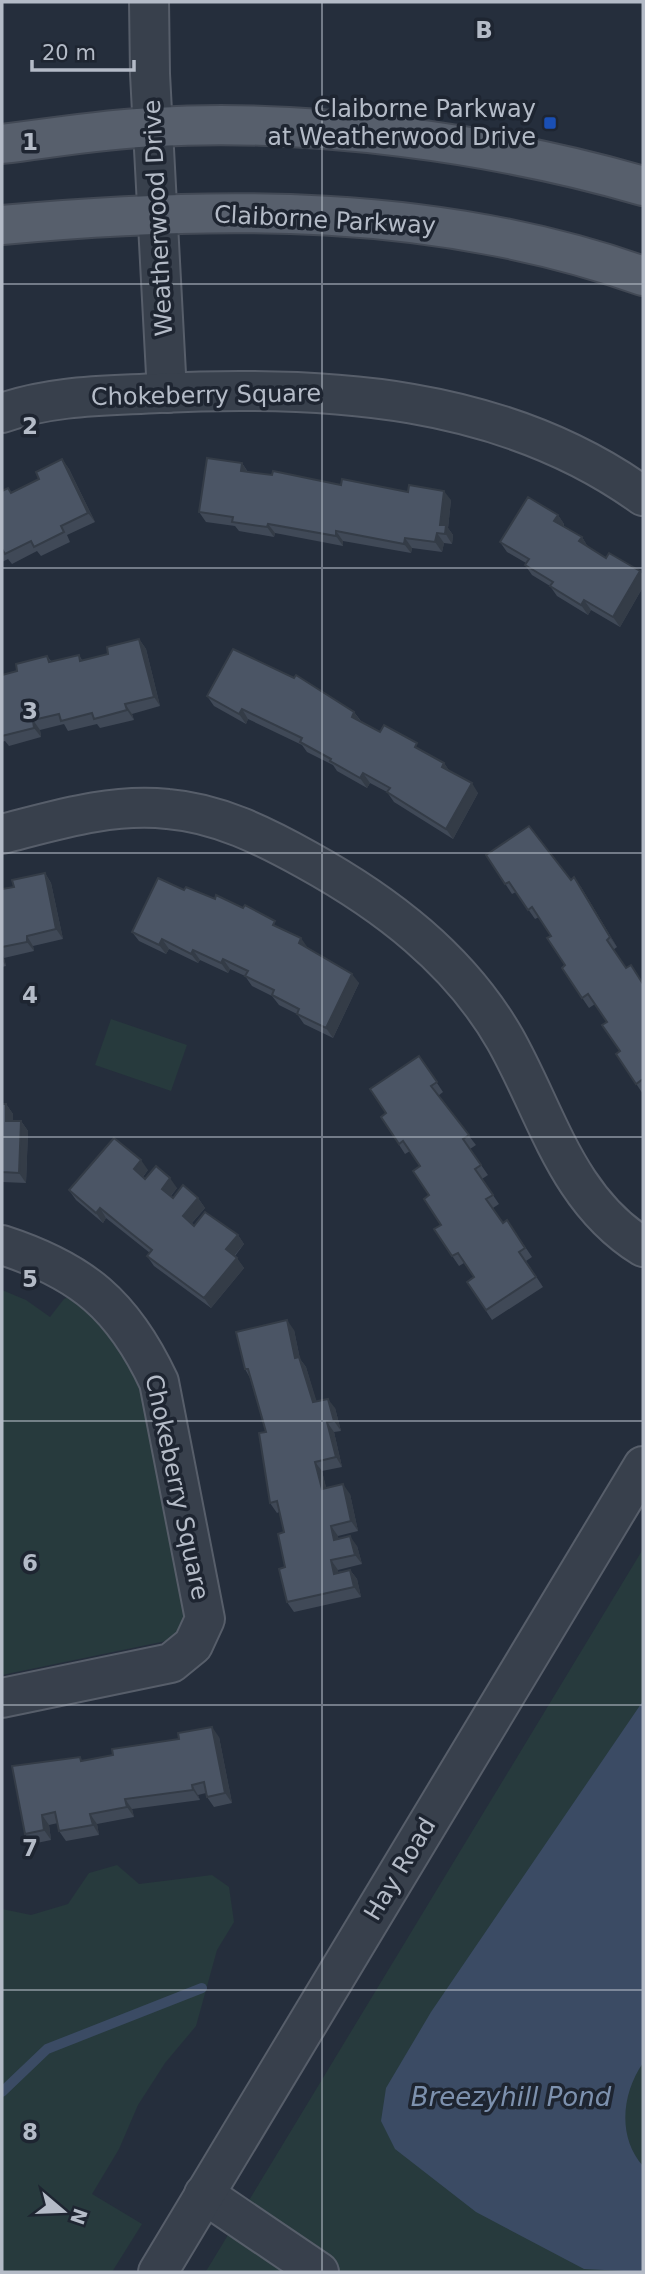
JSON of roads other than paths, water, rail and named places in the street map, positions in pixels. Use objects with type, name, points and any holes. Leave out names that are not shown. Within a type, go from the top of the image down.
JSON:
[{"type":"main road","points":[[2,144],[155,127],[276,128],[398,138],[525,156],[643,186]]},
{"type":"main road","name":"Claiborne Parkway","points":[[2,225],[246,211],[348,217],[441,227],[521,240],[643,276]]},
{"type":"street","name":"Weatherwood Drive","points":[[149,2],[150,74],[155,127],[167,393]]},
{"type":"street","name":"Chokeberry Square","points":[[2,413],[56,398],[311,390],[445,409],[510,429],[577,457],[643,496]]},
{"type":"street","points":[[2,834],[92,811],[130,807],[170,808],[221,819],[269,838],[359,888],[393,913],[447,961],[467,985],[503,1035],[529,1083],[558,1152],[590,1202],[621,1233],[643,1247]]},
{"type":"street","name":"Chokeberry Square","points":[[2,1245],[44,1258],[92,1289],[132,1331],[147,1356],[159,1382],[205,1619],[193,1645],[171,1663],[2,1698]]},
{"type":"street","name":"Hay Road","points":[[158,2272],[643,1466]]},
{"type":"street","points":[[204,2194],[319,2272]]},
{"type":"water","name":"Breezyhill Pond","points":[[643,1701],[643,2063],[630,2088],[625,2115],[629,2142],[643,2166],[643,2272],[584,2269],[476,2212],[395,2149],[381,2121],[386,2088],[431,2012]]},
{"type":"waterway","points":[[2,2092],[47,2049],[202,1988]]},
{"type":"place","name":"Claiborne Parkway at Weatherwood Drive","points":[[550,123]]}]
